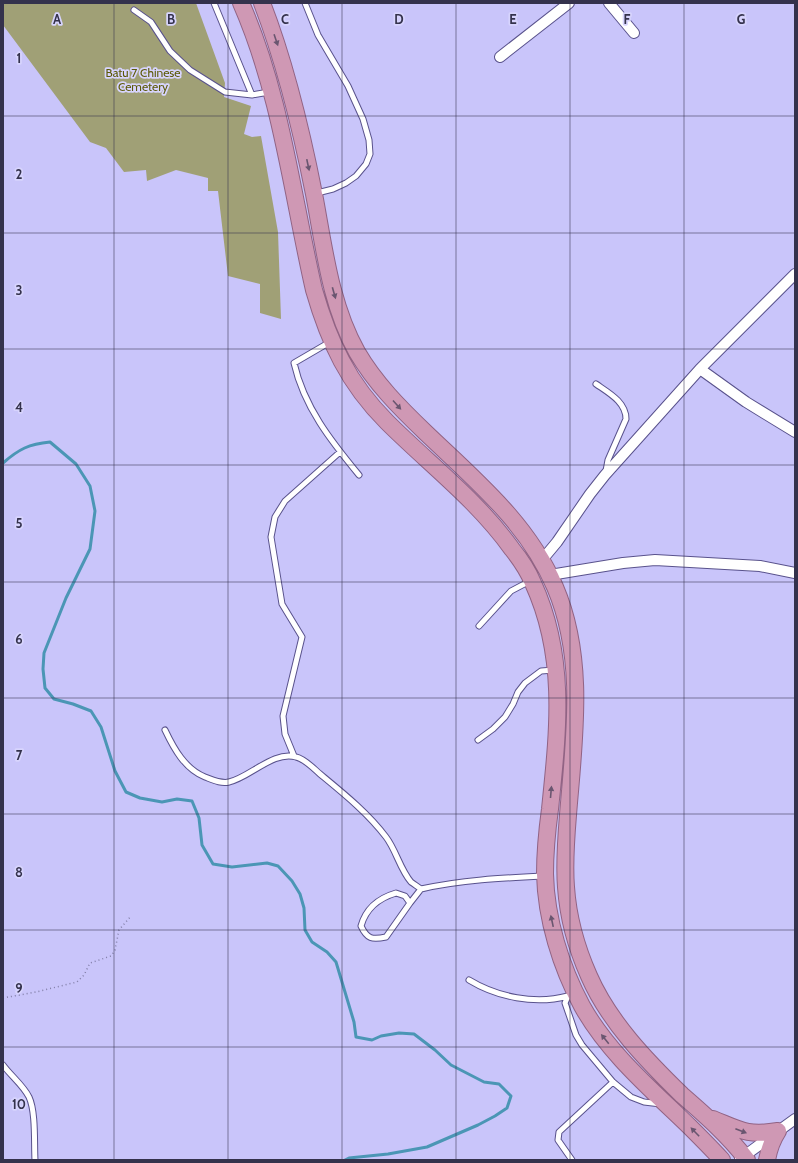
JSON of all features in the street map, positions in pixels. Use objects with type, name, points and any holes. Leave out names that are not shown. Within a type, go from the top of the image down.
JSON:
[{"type":"highway","points":[[241,3],[255,38],[272,91],[314,290],[323,322],[340,360],[364,396],[385,421],[461,490],[487,517],[517,556],[532,580],[540,600],[552,641],[558,694],[557,731],[546,835],[545,876],[555,939],[571,992],[622,1060],[722,1160]]},
{"type":"highway","points":[[262,3],[290,84],[333,290],[349,334],[366,366],[400,408],[479,482],[518,524],[542,560],[561,602],[570,634],[575,669],[575,728],[567,833],[566,889],[574,932],[582,960],[590,980],[613,1017],[642,1053],[680,1093],[706,1116],[743,1159]]},
{"type":"highway","points":[[706,1116],[748,1133],[758,1134],[778,1131]]},
{"type":"highway","points":[[767,1160],[773,1138],[778,1131]]},
{"type":"street","points":[[500,57],[569,3]]},
{"type":"street","points":[[609,3],[634,33]]},
{"type":"street","points":[[542,560],[558,542],[590,494],[605,475],[700,369],[795,274]]},
{"type":"street","points":[[700,369],[746,402],[795,432]]},
{"type":"street","points":[[550,575],[623,563],[655,560],[760,566],[795,573]]},
{"type":"street","points":[[743,1159],[795,1119]]},
{"type":"lane","points":[[214,3],[252,95]]},
{"type":"lane","points":[[305,3],[318,35],[348,86],[363,119],[369,140],[370,154],[366,164],[356,176],[346,183],[332,189],[314,194]]},
{"type":"lane","points":[[134,10],[151,22],[170,51],[190,70],[225,92],[252,95],[272,91]]},
{"type":"lane","points":[[331,341],[294,363],[303,392],[317,420],[359,475]]},
{"type":"lane","points":[[596,384],[617,400],[626,411],[626,419],[608,460],[605,475]]},
{"type":"lane","points":[[294,756],[286,734],[283,716],[302,637],[282,604],[271,537],[275,517],[285,501],[340,452]]},
{"type":"lane","points":[[479,626],[511,591],[532,580]]},
{"type":"lane","points":[[478,740],[493,729],[505,717],[518,692],[525,683],[541,671],[556,670]]},
{"type":"lane","points":[[165,730],[172,745],[183,762],[200,775],[216,782],[228,782],[283,756],[294,756],[301,759],[333,785],[375,824],[387,838],[411,881],[421,889]]},
{"type":"lane","points":[[410,903],[404,896],[396,893],[385,896],[377,902],[364,917],[361,926],[364,933],[368,937],[375,939],[386,938],[421,889],[459,882],[545,876]]},
{"type":"lane","points":[[469,980],[482,988],[505,996],[528,999],[555,999],[571,992]]},
{"type":"lane","points":[[571,992],[565,1003],[576,1035],[582,1045],[613,1082],[630,1097],[644,1102],[666,1104]]},
{"type":"lane","points":[[3,1065],[30,1098],[34,1125],[34,1160]]},
{"type":"lane","points":[[572,1160],[558,1140],[559,1132],[613,1082]]},
{"type":"path","points":[[3,998],[77,982],[84,975],[90,963],[111,956],[115,950],[119,930],[131,916]]},
{"type":"green space","name":"Batu 7 Chinese Cemetery","points":[[3,3],[196,3],[225,83],[224,97],[251,106],[244,134],[252,137],[261,136],[278,232],[281,319],[260,313],[260,284],[228,276],[218,191],[208,191],[208,178],[176,170],[147,181],[146,170],[124,172],[106,148],[90,142],[3,25]]},
{"type":"waterway","points":[[3,463],[14,454],[25,448],[36,444],[50,442],[76,464],[90,486],[95,511],[90,549],[66,598],[44,653],[43,669],[45,688],[54,699],[91,711],[101,727],[115,771],[126,792],[140,798],[162,802],[177,799],[192,801],[199,818],[202,845],[213,864],[232,867],[267,863],[278,866],[292,881],[300,894],[304,908],[305,930],[312,942],[327,952],[336,962],[354,1022],[356,1037],[372,1040],[381,1036],[399,1033],[414,1034],[435,1050],[451,1065],[484,1082],[499,1084],[511,1096],[507,1108],[495,1116],[427,1147],[388,1154],[349,1158],[345,1160]]}]
